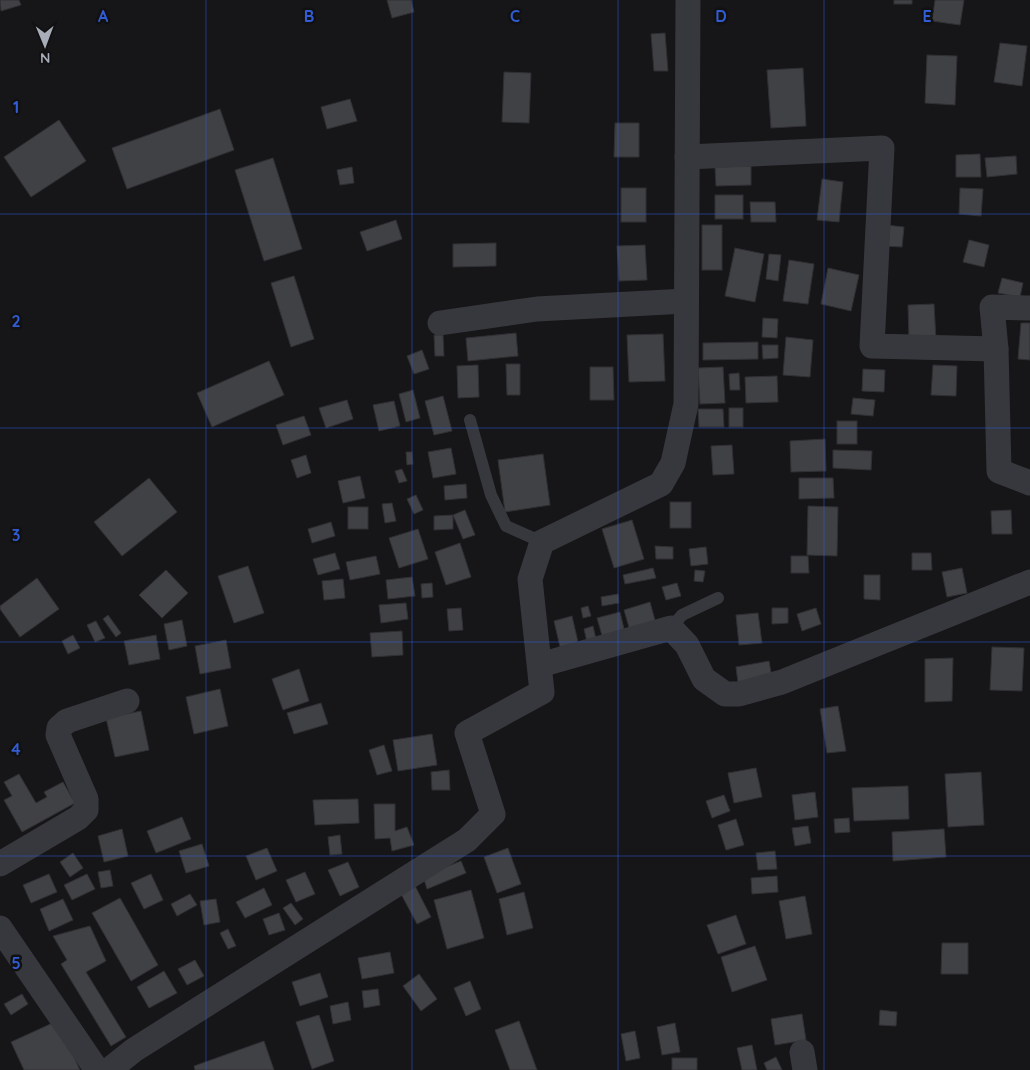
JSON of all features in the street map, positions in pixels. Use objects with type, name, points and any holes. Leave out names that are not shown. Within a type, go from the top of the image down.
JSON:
[{"type":"street","points":[[109,1070],[142,1045],[467,840],[493,814],[467,733],[542,692],[530,579],[542,542],[661,484],[673,463],[686,404],[688,0]]},
{"type":"street","points":[[687,158],[882,148],[872,346],[996,349]]},
{"type":"street","points":[[440,324],[537,310],[686,301]]},
{"type":"street","points":[[1030,308],[992,307],[996,349],[1000,471],[1030,483]]},
{"type":"street","points":[[540,665],[671,628],[687,646],[704,679],[725,694],[739,694],[782,682],[1030,582]]},
{"type":"street","points":[[0,864],[78,818],[86,810],[86,799],[58,735],[59,728],[67,721],[128,701]]},
{"type":"street","points":[[0,928],[97,1070]]},
{"type":"lane","points":[[470,420],[491,495],[506,526],[542,542]]},
{"type":"lane","points":[[671,628],[682,614],[718,598]]},
{"type":"building","points":[[0,0],[19,0],[21,5],[1,11]]},
{"type":"building","points":[[387,0],[411,0],[414,12],[392,18]]},
{"type":"building","points":[[894,0],[912,0],[912,4],[894,4]]},
{"type":"building","points":[[935,0],[964,0],[960,25],[932,21]]},
{"type":"building","points":[[665,33],[668,71],[654,71],[651,34]]},
{"type":"building","points":[[1000,43],[1027,46],[1022,86],[994,82]]},
{"type":"building","points":[[927,55],[957,56],[955,105],[925,103]]},
{"type":"building","points":[[803,68],[806,126],[771,128],[767,70]]},
{"type":"building","points":[[504,72],[531,73],[529,123],[502,122]]},
{"type":"building","points":[[350,99],[357,121],[327,129],[321,107]]},
{"type":"building","points":[[220,109],[234,150],[127,189],[112,148]]},
{"type":"building","points":[[59,120],[86,161],[31,197],[4,157]]},
{"type":"building","points":[[615,123],[639,123],[639,157],[614,157]]},
{"type":"building","points":[[980,154],[981,177],[956,177],[956,155]]},
{"type":"building","points":[[1016,156],[1017,174],[987,177],[985,158]]},
{"type":"building","points":[[273,158],[302,249],[264,261],[235,170]]},
{"type":"building","points":[[751,166],[751,185],[716,186],[715,167]]},
{"type":"building","points":[[352,167],[354,183],[340,185],[337,170]]},
{"type":"building","points":[[822,179],[843,182],[839,222],[817,220]]},
{"type":"building","points":[[621,188],[646,188],[646,222],[621,222]]},
{"type":"building","points":[[960,188],[983,189],[981,216],[959,214]]},
{"type":"building","points":[[715,195],[743,195],[743,219],[715,219]]},
{"type":"building","points":[[750,202],[775,202],[776,222],[751,222]]},
{"type":"building","points":[[396,220],[402,239],[367,251],[360,232]]},
{"type":"building","points":[[702,225],[722,225],[722,270],[702,270]]},
{"type":"building","points":[[886,225],[904,227],[902,247],[884,246]]},
{"type":"building","points":[[969,240],[989,245],[984,267],[963,262]]},
{"type":"building","points":[[496,243],[496,266],[453,267],[453,244]]},
{"type":"building","points":[[645,245],[647,280],[619,281],[617,246]]},
{"type":"building","points":[[735,248],[764,254],[755,302],[725,296]]},
{"type":"building","points":[[769,254],[781,255],[778,281],[766,279]]},
{"type":"building","points":[[789,260],[814,264],[808,304],[783,301]]},
{"type":"building","points":[[828,268],[859,275],[851,311],[821,304]]},
{"type":"building","points":[[294,276],[314,339],[291,347],[271,283]]},
{"type":"building","points":[[1002,278],[1023,283],[1020,297],[998,293]]},
{"type":"building","points":[[934,304],[936,340],[909,341],[908,305]]},
{"type":"building","points":[[763,318],[778,319],[777,338],[762,337]]},
{"type":"building","points":[[1021,323],[1030,323],[1030,360],[1018,359]]},
{"type":"building","points":[[516,333],[518,356],[468,361],[466,338]]},
{"type":"building","points":[[663,334],[665,381],[629,382],[627,335]]},
{"type":"building","points":[[434,335],[443,335],[444,356],[435,356]]},
{"type":"building","points":[[786,337],[813,340],[810,377],[783,375]]},
{"type":"building","points":[[758,342],[758,359],[703,360],[703,343]]},
{"type":"building","points":[[762,345],[778,345],[778,358],[763,359]]},
{"type":"building","points":[[422,350],[429,369],[414,374],[407,356]]},
{"type":"building","points":[[269,361],[284,395],[212,427],[197,393]]},
{"type":"building","points":[[506,364],[520,364],[520,395],[507,395]]},
{"type":"building","points":[[478,365],[479,397],[458,398],[457,366]]},
{"type":"building","points":[[933,365],[957,366],[956,396],[931,395]]},
{"type":"building","points":[[590,367],[613,367],[614,400],[590,400]]},
{"type":"building","points":[[723,367],[725,403],[700,404],[698,368]]},
{"type":"building","points":[[863,369],[885,370],[884,392],[862,391]]},
{"type":"building","points":[[739,373],[740,390],[730,390],[729,374]]},
{"type":"building","points":[[777,376],[778,402],[746,403],[745,377]]},
{"type":"building","points":[[413,390],[420,418],[406,422],[399,394]]},
{"type":"building","points":[[443,396],[452,431],[434,435],[425,401]]},
{"type":"building","points":[[853,398],[875,400],[873,416],[851,414]]},
{"type":"building","points":[[347,400],[353,419],[326,428],[319,408]]},
{"type":"building","points":[[394,401],[400,426],[379,431],[373,405]]},
{"type":"building","points":[[729,408],[743,408],[743,427],[729,427]]},
{"type":"building","points":[[698,409],[723,409],[724,427],[699,427]]},
{"type":"building","points":[[304,416],[311,435],[283,445],[276,425]]},
{"type":"building","points":[[837,421],[857,421],[857,444],[837,444]]},
{"type":"building","points":[[825,439],[826,471],[791,472],[790,441]]},
{"type":"building","points":[[732,445],[734,474],[713,475],[711,446]]},
{"type":"building","points":[[451,448],[456,474],[433,478],[428,452]]},
{"type":"building","points":[[833,450],[872,451],[871,470],[833,468]]},
{"type":"building","points":[[406,452],[412,452],[413,464],[407,465]]},
{"type":"building","points":[[543,454],[550,505],[505,512],[498,460]]},
{"type":"building","points":[[306,455],[311,473],[297,478],[291,460]]},
{"type":"building","points":[[402,469],[407,481],[399,483],[395,471]]},
{"type":"building","points":[[360,476],[365,498],[343,503],[338,481]]},
{"type":"building","points":[[149,478],[177,512],[122,556],[94,522]]},
{"type":"building","points":[[799,478],[833,478],[834,498],[799,499]]},
{"type":"building","points":[[466,484],[467,498],[445,500],[444,486]]},
{"type":"building","points":[[416,495],[423,510],[414,514],[407,499]]},
{"type":"building","points":[[670,502],[691,502],[691,528],[670,528]]},
{"type":"building","points":[[392,503],[396,521],[385,523],[382,504]]},
{"type":"building","points":[[808,506],[838,507],[837,556],[807,555]]},
{"type":"building","points":[[348,507],[368,507],[368,529],[348,529]]},
{"type":"building","points":[[465,510],[475,535],[463,539],[453,515]]},
{"type":"building","points":[[1011,510],[1012,534],[992,534],[991,511]]},
{"type":"building","points":[[453,515],[453,529],[434,530],[434,516]]},
{"type":"building","points":[[632,520],[644,559],[614,568],[602,529]]},
{"type":"building","points":[[331,522],[335,536],[312,543],[308,529]]},
{"type":"building","points":[[418,529],[428,559],[399,568],[389,538]]},
{"type":"building","points":[[460,543],[471,577],[446,585],[435,552]]},
{"type":"building","points":[[655,546],[673,547],[673,559],[656,559]]},
{"type":"building","points":[[706,547],[708,564],[691,566],[689,549]]},
{"type":"building","points":[[335,553],[340,569],[318,575],[313,559]]},
{"type":"building","points":[[912,553],[931,553],[932,570],[912,570]]},
{"type":"building","points":[[376,556],[380,574],[350,580],[346,562]]},
{"type":"building","points":[[791,556],[808,556],[809,573],[791,573]]},
{"type":"building","points":[[248,566],[264,613],[234,623],[218,576]]},
{"type":"building","points":[[653,568],[656,578],[625,584],[623,575]]},
{"type":"building","points":[[962,568],[967,593],[947,597],[942,572]]},
{"type":"building","points":[[166,570],[188,593],[162,618],[139,595]]},
{"type":"building","points":[[695,570],[705,571],[703,582],[694,581]]},
{"type":"building","points":[[864,575],[880,575],[880,600],[864,599]]},
{"type":"building","points":[[412,577],[415,596],[388,599],[386,580]]},
{"type":"building","points":[[37,578],[59,609],[20,637],[0,609],[0,606]]},
{"type":"building","points":[[343,579],[345,598],[324,600],[322,581]]},
{"type":"building","points":[[432,583],[433,597],[422,598],[421,584]]},
{"type":"building","points":[[677,583],[681,596],[666,600],[662,587]]},
{"type":"building","points":[[618,594],[619,603],[602,606],[601,597]]},
{"type":"building","points":[[650,602],[656,624],[630,631],[624,610]]},
{"type":"building","points":[[406,603],[408,619],[381,623],[379,605]]},
{"type":"building","points":[[588,606],[591,616],[583,618],[581,608]]},
{"type":"building","points":[[461,608],[463,630],[449,631],[447,609]]},
{"type":"building","points":[[772,608],[788,608],[788,623],[772,624]]},
{"type":"building","points":[[816,608],[821,624],[802,631],[797,614]]},
{"type":"building","points":[[620,612],[625,633],[603,639],[597,618]]},
{"type":"building","points":[[758,613],[762,643],[739,645],[736,615]]},
{"type":"building","points":[[108,615],[121,633],[116,637],[103,619]]},
{"type":"building","points":[[572,616],[578,642],[560,647],[554,621]]},
{"type":"building","points":[[182,620],[187,646],[169,650],[164,624]]},
{"type":"building","points":[[96,621],[105,638],[95,642],[87,625]]},
{"type":"building","points":[[593,626],[596,639],[587,642],[584,629]]},
{"type":"building","points":[[402,631],[403,655],[372,657],[370,633]]},
{"type":"building","points":[[73,635],[80,648],[68,654],[62,641]]},
{"type":"building","points":[[156,635],[160,659],[129,665],[124,641]]},
{"type":"building","points":[[226,640],[231,668],[200,674],[195,646]]},
{"type":"building","points":[[992,647],[1024,648],[1022,691],[990,690]]},
{"type":"building","points":[[953,658],[952,701],[925,702],[925,659]]},
{"type":"building","points":[[769,661],[772,678],[738,683],[736,667]]},
{"type":"building","points":[[299,669],[309,701],[283,710],[272,679]]},
{"type":"building","points":[[220,689],[228,726],[194,734],[186,697]]},
{"type":"building","points":[[321,703],[328,724],[294,734],[287,713]]},
{"type":"building","points":[[838,706],[846,751],[827,753],[820,709]]},
{"type":"building","points":[[141,711],[149,750],[115,757],[106,718]]},
{"type":"building","points":[[432,734],[437,765],[398,771],[393,740]]},
{"type":"building","points":[[384,745],[392,771],[377,775],[369,750]]},
{"type":"building","points":[[756,768],[762,797],[734,803],[728,773]]},
{"type":"building","points":[[449,770],[450,790],[432,790],[431,772]]},
{"type":"building","points":[[981,772],[984,825],[948,827],[945,774]]},
{"type":"building","points":[[19,774],[36,803],[47,797],[44,792],[63,782],[75,803],[22,832],[4,800],[12,796],[4,782]]},
{"type":"building","points":[[908,786],[909,819],[854,821],[852,788]]},
{"type":"building","points":[[815,792],[818,817],[795,820],[792,795]]},
{"type":"building","points":[[724,795],[730,811],[712,818],[706,801]]},
{"type":"building","points":[[358,799],[359,823],[315,825],[313,800]]},
{"type":"building","points":[[374,804],[395,804],[395,831],[407,827],[414,845],[392,851],[390,838],[375,839]]},
{"type":"building","points":[[182,817],[191,839],[156,853],[147,831]]},
{"type":"building","points":[[849,818],[850,832],[835,833],[834,819]]},
{"type":"building","points":[[736,819],[744,845],[726,850],[718,825]]},
{"type":"building","points":[[808,826],[811,843],[795,846],[792,828]]},
{"type":"building","points":[[122,829],[128,856],[104,862],[98,836]]},
{"type":"building","points":[[944,829],[946,857],[893,861],[892,832]]},
{"type":"building","points":[[340,835],[342,854],[330,855],[328,837]]},
{"type":"building","points":[[202,844],[209,866],[186,873],[179,851]]},
{"type":"building","points":[[267,848],[277,871],[256,880],[246,856]]},
{"type":"building","points":[[508,848],[521,884],[497,893],[484,857]]},
{"type":"building","points":[[775,851],[777,869],[758,870],[756,853]]},
{"type":"building","points":[[73,853],[83,868],[70,877],[60,862]]},
{"type":"building","points":[[461,861],[466,873],[427,889],[423,876]]},
{"type":"building","points":[[348,862],[359,887],[340,896],[328,870]]},
{"type":"building","points":[[110,870],[113,886],[101,888],[98,872]]},
{"type":"building","points":[[305,872],[315,894],[296,902],[286,880]]},
{"type":"building","points":[[49,874],[57,892],[31,903],[23,885]]},
{"type":"building","points":[[87,874],[95,889],[72,900],[64,885]]},
{"type":"building","points":[[151,874],[163,900],[144,909],[131,883]]},
{"type":"building","points":[[777,876],[778,892],[752,894],[751,878]]},
{"type":"building","points":[[414,884],[431,917],[417,924],[400,892]]},
{"type":"building","points":[[264,888],[272,905],[245,918],[236,902]]},
{"type":"building","points":[[471,890],[484,938],[447,949],[434,900]]},
{"type":"building","points":[[524,892],[533,928],[507,935],[499,899]]},
{"type":"building","points":[[190,894],[197,905],[177,916],[171,904]]},
{"type":"building","points":[[805,896],[812,934],[786,939],[779,901]]},
{"type":"building","points":[[120,898],[158,965],[131,981],[92,913]]},
{"type":"building","points":[[63,899],[73,920],[49,931],[40,909]]},
{"type":"building","points":[[216,899],[220,922],[204,925],[200,901]]},
{"type":"building","points":[[291,903],[303,919],[295,925],[283,908]]},
{"type":"building","points":[[279,913],[285,930],[269,935],[263,919]]},
{"type":"building","points":[[736,915],[746,944],[718,954],[707,925]]},
{"type":"building","points":[[90,926],[106,961],[86,972],[126,1037],[111,1046],[61,964],[67,960],[53,936]]},
{"type":"building","points":[[228,929],[236,946],[228,949],[220,933]]},
{"type":"building","points":[[942,943],[968,943],[968,974],[941,974]]},
{"type":"building","points":[[755,946],[767,980],[732,992],[721,957]]},
{"type":"building","points":[[390,952],[394,973],[362,979],[358,958]]},
{"type":"building","points":[[195,960],[204,976],[187,985],[178,969]]},
{"type":"building","points":[[164,971],[177,993],[149,1008],[137,987]]},
{"type":"building","points":[[320,973],[328,997],[300,1006],[292,982]]},
{"type":"building","points":[[419,974],[437,999],[421,1011],[403,986]]},
{"type":"building","points":[[470,981],[481,1009],[466,1016],[454,988]]},
{"type":"building","points":[[378,989],[380,1005],[364,1008],[362,991]]},
{"type":"building","points":[[22,994],[28,1004],[11,1015],[4,1004]]},
{"type":"building","points":[[348,1002],[351,1020],[333,1024],[330,1006]]},
{"type":"building","points":[[880,1010],[897,1012],[896,1026],[879,1025]]},
{"type":"building","points":[[802,1014],[806,1040],[775,1045],[771,1019]]},
{"type":"building","points":[[319,1015],[334,1061],[312,1069],[296,1022]]},
{"type":"building","points":[[57,1021],[80,1070],[24,1070],[11,1042]]},
{"type":"building","points":[[519,1021],[537,1070],[510,1070],[495,1030]]},
{"type":"building","points":[[675,1023],[680,1052],[662,1055],[657,1027]]},
{"type":"building","points":[[635,1031],[640,1058],[626,1061],[621,1034]]},
{"type":"building","points":[[264,1041],[274,1070],[195,1070],[194,1066]]},
{"type":"building","points":[[752,1045],[757,1070],[742,1070],[737,1048]]},
{"type":"building","points":[[776,1057],[782,1070],[767,1070],[764,1063]]},
{"type":"building","points":[[672,1058],[697,1058],[697,1070],[672,1070]]}]
